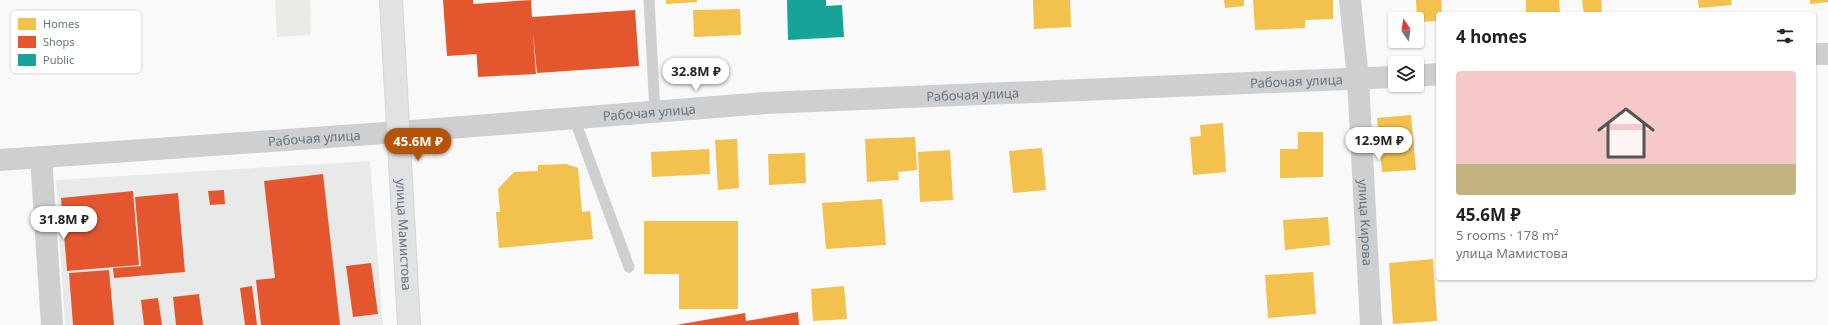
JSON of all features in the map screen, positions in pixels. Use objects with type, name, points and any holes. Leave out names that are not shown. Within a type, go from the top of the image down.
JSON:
[{"type":"street","name":"улица Мамистова","points":[[392,0],[410,325]]},
{"type":"street","name":"улица Кирова","points":[[1350,0],[1358,79],[1371,325]]},
{"type":"street","points":[[1816,54],[1828,54]]},
{"type":"street","points":[[1424,75],[1436,74]]},
{"type":"street","name":"Рабочая улица","points":[[0,160],[399,132],[766,103],[1388,77]]},
{"type":"street","points":[[41,158],[52,325]]},
{"type":"lane","points":[[649,0],[655,112]]},
{"type":"lane","points":[[574,118],[629,268]]},
{"type":"shaded area","points":[[275,0],[310,0],[311,35],[277,37]]},
{"type":"shaded area","points":[[370,161],[383,325],[65,325],[56,180]]},
{"type":"building: Homes","points":[[666,0],[697,0],[697,2],[666,4]]},
{"type":"building: Homes","points":[[1033,0],[1070,0],[1071,27],[1034,29]]},
{"type":"building: Homes","points":[[1224,0],[1244,0],[1244,6],[1225,8]]},
{"type":"building: Homes","points":[[1253,0],[1333,0],[1333,19],[1305,20],[1305,28],[1255,30]]},
{"type":"building: Homes","points":[[1416,0],[1441,0],[1442,12],[1436,12],[1436,21],[1424,22],[1424,12],[1417,12]]},
{"type":"building: Homes","points":[[1526,0],[1559,0],[1560,12],[1526,12]]},
{"type":"building: Homes","points":[[1582,0],[1601,0],[1602,12],[1584,12]]},
{"type":"building: Homes","points":[[1698,0],[1731,0],[1732,5],[1699,8]]},
{"type":"building: Homes","points":[[1810,0],[1828,0],[1828,2],[1810,4]]},
{"type":"building: Homes","points":[[740,9],[741,35],[694,37],[693,10]]},
{"type":"building: Homes","points":[[1411,115],[1416,170],[1382,172],[1377,118]]},
{"type":"building: Homes","points":[[1223,123],[1226,172],[1193,175],[1190,137],[1201,136],[1200,125]]},
{"type":"building: Homes","points":[[1298,132],[1323,132],[1323,177],[1280,178],[1280,149],[1298,149]]},
{"type":"building: Homes","points":[[915,137],[917,170],[898,172],[899,180],[867,182],[865,139]]},
{"type":"building: Homes","points":[[737,139],[739,188],[718,190],[715,140]]},
{"type":"building: Homes","points":[[1042,148],[1046,190],[1013,193],[1009,151]]},
{"type":"building: Homes","points":[[709,149],[710,174],[652,177],[651,152]]},
{"type":"building: Homes","points":[[950,150],[953,200],[920,202],[918,152]]},
{"type":"building: Homes","points":[[805,153],[806,183],[769,185],[768,154]]},
{"type":"building: Homes","points":[[566,164],[578,168],[582,212],[590,211],[593,239],[499,248],[496,212],[500,212],[498,189],[514,172],[538,171],[538,165]]},
{"type":"building: Homes","points":[[882,199],[886,245],[826,249],[822,203]]},
{"type":"building: Homes","points":[[1328,217],[1330,245],[1285,250],[1283,220]]},
{"type":"building: Homes","points":[[644,221],[738,221],[738,309],[679,309],[679,274],[644,274]]},
{"type":"building: Homes","points":[[1433,259],[1437,321],[1393,324],[1389,263]]},
{"type":"building: Homes","points":[[1313,272],[1316,314],[1268,318],[1265,275]]},
{"type":"building: Homes","points":[[844,286],[847,319],[813,321],[811,289]]},
{"type":"building: Shops","points":[[443,0],[473,0],[473,4],[531,0],[532,17],[635,10],[639,66],[537,73],[533,33],[536,74],[478,77],[477,54],[447,56]]},
{"type":"building: Shops","points":[[323,174],[340,325],[261,325],[256,280],[275,278],[264,181]]},
{"type":"building: Shops","points":[[224,190],[225,204],[210,205],[208,191]]},
{"type":"building: Shops","points":[[133,191],[139,265],[67,271],[61,198]]},
{"type":"building: Shops","points":[[178,193],[185,272],[114,278],[113,268],[141,266],[135,197]]},
{"type":"building: Shops","points":[[371,263],[378,314],[353,317],[346,266]]},
{"type":"building: Shops","points":[[109,270],[114,325],[73,325],[69,273]]},
{"type":"building: Shops","points":[[252,286],[257,325],[245,325],[240,288]]},
{"type":"building: Shops","points":[[199,294],[203,325],[176,325],[173,297]]},
{"type":"building: Shops","points":[[158,298],[162,325],[144,325],[141,300]]},
{"type":"building: Shops","points":[[798,312],[799,325],[676,325],[745,313],[746,321]]},
{"type":"building: Public","points":[[787,0],[826,0],[826,6],[842,5],[844,37],[788,40]]}]
